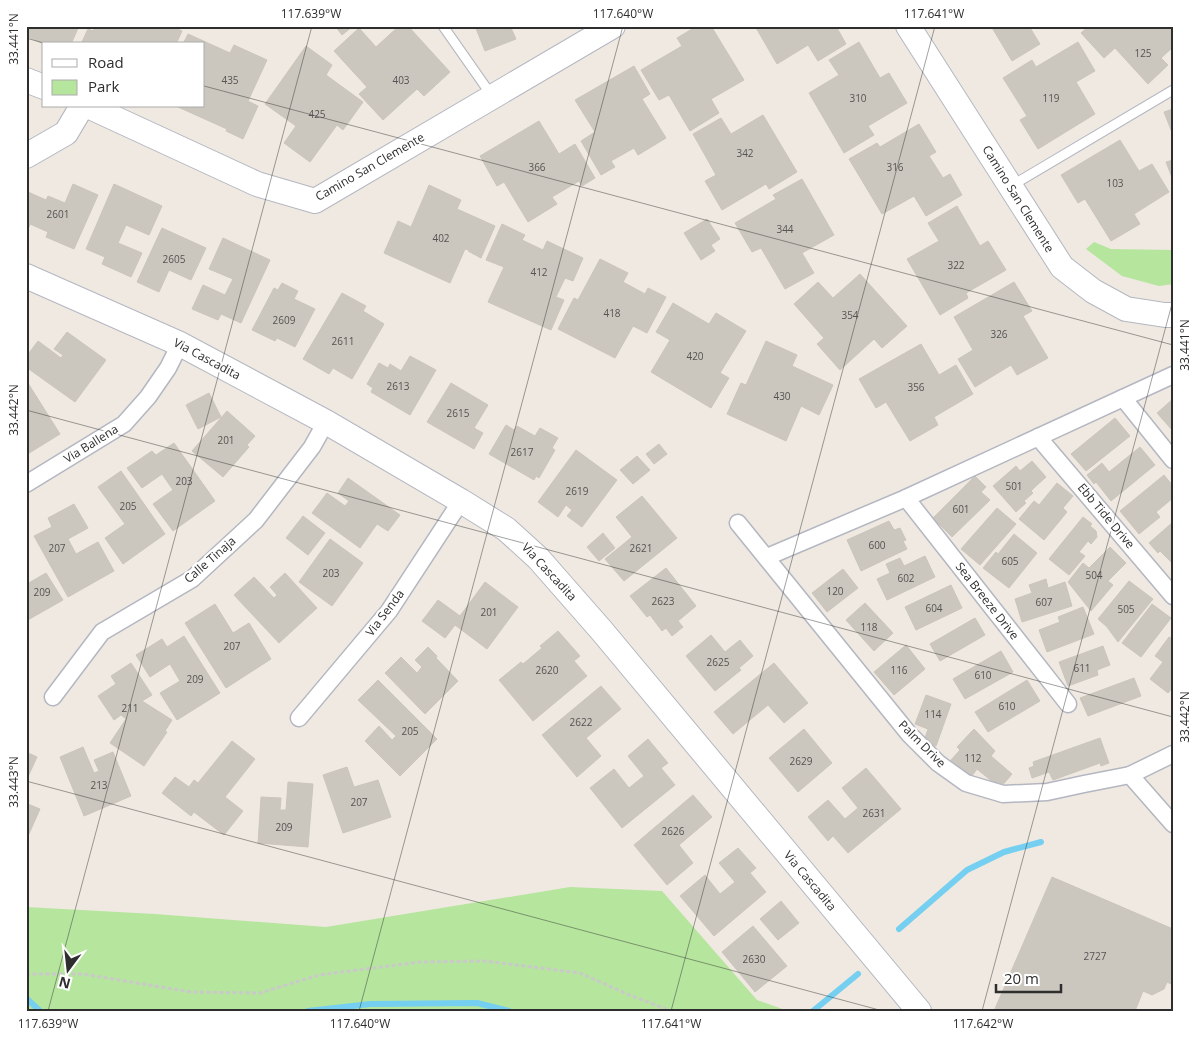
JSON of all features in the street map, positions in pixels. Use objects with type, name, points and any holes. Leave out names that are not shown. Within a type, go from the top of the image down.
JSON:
[{"type":"street","name":"Camino San Clemente","points":[[92,108],[257,184],[315,201],[613,26]]},
{"type":"street","name":"Camino San Clemente","points":[[908,26],[1062,268],[1093,292],[1126,309],[1173,315]]},
{"type":"street","points":[[26,80],[42,86]]},
{"type":"street","points":[[26,156],[66,133],[81,108]]},
{"type":"street","name":"Via Cascadita","points":[[26,276],[180,344],[326,422],[461,500],[506,529],[538,558],[602,631],[918,1011]]},
{"type":"street","name":"Via Ballena","points":[[26,484],[124,424],[148,397],[168,368],[180,344]]},
{"type":"street","points":[[767,557],[906,498],[1173,375]]},
{"type":"street","points":[[1123,398],[1173,460]]},
{"type":"street","name":"Calle Tinaja","points":[[53,697],[102,632],[192,578],[256,520],[312,447],[326,422]]},
{"type":"street","name":"Ebb Tide Drive","points":[[1038,436],[1173,596]]},
{"type":"street","name":"Sea Breeze Drive","points":[[906,498],[1068,704]]},
{"type":"street","name":"Via Senda","points":[[299,718],[389,611],[461,500]]},
{"type":"street","name":"Palm Drive","points":[[738,523],[909,734],[938,763],[966,782],[1003,794],[1047,792],[1130,775],[1173,754]]},
{"type":"street","points":[[1130,775],[1173,824]]},
{"type":"lane","points":[[443,26],[492,96]]},
{"type":"lane","points":[[1010,186],[1173,90]]},
{"type":"path","points":[[26,974],[83,974],[191,992],[260,993],[319,975],[420,962],[485,961],[580,973],[671,1011]]},
{"type":"green space","points":[[1094,242],[1111,249],[1173,250],[1173,284],[1159,286],[1122,276],[1086,249]]},
{"type":"green space","points":[[570,887],[662,891],[757,1000],[788,1011],[26,1011],[26,907],[155,914],[326,927]]},
{"type":"building","points":[[26,26],[79,26],[72,42],[42,43],[26,36]]},
{"type":"building","points":[[95,26],[171,26],[182,31],[177,42],[82,42],[88,29],[93,31]]},
{"type":"building","points":[[335,26],[353,26],[342,35]]},
{"type":"building","points":[[399,26],[408,26],[450,72],[424,96],[417,89],[383,120],[359,94],[367,87],[334,51],[359,28],[376,47]]},
{"type":"building","points":[[475,26],[516,26],[511,28],[516,39],[485,51]]},
{"type":"building","points":[[697,26],[711,26],[744,80],[711,99],[719,113],[690,131],[669,95],[659,100],[641,70],[682,46],[677,38]]},
{"type":"building","points":[[755,26],[836,26],[846,44],[818,61],[808,45],[777,64]]},
{"type":"building","points":[[991,26],[1029,26],[1040,44],[1012,61]]},
{"type":"building","points":[[1089,26],[1173,26],[1173,47],[1161,58],[1168,65],[1148,84],[1115,48],[1104,58],[1081,33]]},
{"type":"building","points":[[188,34],[230,53],[234,45],[267,60],[248,101],[258,106],[243,139],[226,131],[227,129],[180,108],[205,108],[205,42],[184,42]]},
{"type":"building","points":[[859,42],[880,78],[889,73],[907,103],[868,126],[874,135],[844,153],[809,93],[839,75],[829,60]]},
{"type":"building","points":[[1078,42],[1095,71],[1076,82],[1095,114],[1038,149],[1020,120],[1027,116],[1003,78],[1032,60],[1036,67]]},
{"type":"building","points":[[306,46],[332,65],[326,75],[363,102],[343,130],[337,125],[310,162],[284,143],[296,126],[265,104]]},
{"type":"building","points":[[634,66],[650,94],[642,99],[666,138],[638,155],[634,148],[611,161],[615,167],[601,175],[581,141],[595,132],[575,100]]},
{"type":"building","points":[[1173,109],[1173,135],[1164,112]]},
{"type":"building","points":[[763,115],[797,172],[769,189],[766,184],[722,210],[705,181],[716,175],[693,134],[721,118],[731,134]]},
{"type":"building","points":[[539,121],[559,154],[575,144],[595,178],[582,186],[579,181],[552,197],[557,204],[528,222],[504,182],[497,186],[480,156]]},
{"type":"building","points":[[919,124],[936,152],[929,156],[943,178],[950,174],[962,195],[926,216],[914,196],[882,214],[849,159],[877,143],[880,147]]},
{"type":"building","points":[[1120,140],[1139,171],[1152,164],[1169,192],[1134,214],[1140,224],[1111,241],[1085,199],[1078,203],[1061,175]]},
{"type":"building","points":[[1173,160],[1173,180],[1166,162]]},
{"type":"building","points":[[802,179],[834,235],[802,253],[814,273],[785,289],[761,248],[752,252],[735,223],[776,199],[773,195]]},
{"type":"building","points":[[73,184],[98,195],[74,249],[46,237],[48,232],[30,224],[29,227],[26,226],[26,195],[28,192],[46,200],[48,196],[65,203]]},
{"type":"building","points":[[114,184],[162,206],[149,235],[126,225],[118,243],[142,253],[131,277],[102,264],[105,257],[86,249]]},
{"type":"building","points":[[429,185],[461,200],[457,209],[495,226],[481,258],[465,249],[450,283],[384,253],[398,221],[411,227]]},
{"type":"building","points":[[957,206],[980,246],[988,241],[1006,270],[966,293],[968,298],[940,315],[907,259],[939,241],[928,223]]},
{"type":"building","points":[[707,219],[720,239],[711,245],[715,251],[701,260],[684,233]]},
{"type":"building","points":[[502,224],[525,235],[522,240],[543,250],[547,241],[583,258],[573,281],[565,278],[556,297],[564,300],[551,330],[488,302],[504,267],[486,260]]},
{"type":"building","points":[[162,228],[206,248],[191,280],[169,270],[159,292],[137,282]]},
{"type":"building","points":[[223,238],[270,260],[241,323],[221,314],[218,320],[192,309],[203,285],[225,295],[233,279],[209,269]]},
{"type":"building","points":[[600,259],[628,273],[623,282],[645,294],[648,288],[666,297],[647,333],[633,326],[615,358],[558,329],[574,298],[578,300]]},
{"type":"building","points":[[860,274],[907,326],[882,348],[874,339],[840,370],[817,344],[824,338],[794,304],[818,282],[833,298]]},
{"type":"building","points":[[1014,282],[1032,311],[1023,316],[1048,358],[1017,375],[1011,365],[975,387],[958,359],[973,350],[954,317]]},
{"type":"building","points":[[282,283],[298,291],[294,299],[315,309],[295,347],[277,338],[275,341],[252,330],[274,288],[278,290]]},
{"type":"building","points":[[342,293],[366,306],[363,311],[384,324],[352,379],[333,368],[329,374],[303,359]]},
{"type":"building","points":[[673,303],[709,324],[716,313],[746,331],[720,373],[729,378],[711,408],[651,372],[670,340],[656,332]]},
{"type":"building","points":[[67,332],[106,360],[75,402],[26,367],[26,357],[38,341],[61,358],[63,355],[54,349]]},
{"type":"building","points":[[766,341],[797,355],[792,366],[833,385],[819,415],[801,406],[786,441],[727,414],[741,383],[746,385]]},
{"type":"building","points":[[921,344],[939,375],[956,365],[973,394],[934,417],[938,425],[910,441],[886,402],[876,408],[859,379]]},
{"type":"building","points":[[410,356],[436,370],[410,415],[371,392],[373,388],[367,384],[379,363],[388,368],[390,364],[401,371]]},
{"type":"building","points":[[26,380],[60,434],[26,455]]},
{"type":"building","points":[[451,383],[488,405],[474,428],[483,433],[474,449],[427,422]]},
{"type":"building","points":[[209,393],[221,417],[198,429],[186,405]]},
{"type":"building","points":[[1173,399],[1173,431],[1157,413]]},
{"type":"building","points":[[227,411],[255,436],[247,445],[249,447],[223,477],[192,451]]},
{"type":"building","points":[[1115,418],[1130,436],[1086,471],[1071,454]]},
{"type":"building","points":[[506,425],[514,430],[517,426],[535,436],[540,428],[558,438],[552,448],[555,450],[539,478],[536,476],[534,480],[489,454]]},
{"type":"building","points":[[174,443],[215,501],[173,531],[153,504],[173,490],[162,474],[142,488],[127,468],[152,451],[156,455]]},
{"type":"building","points":[[659,444],[667,454],[654,464],[646,454]]},
{"type":"building","points":[[1140,447],[1155,465],[1111,501],[1096,482],[1094,484],[1087,475],[1102,463],[1109,472]]},
{"type":"building","points":[[576,450],[617,480],[582,527],[567,516],[572,510],[566,505],[558,517],[538,502]]},
{"type":"building","points":[[637,456],[650,470],[633,484],[620,470]]},
{"type":"building","points":[[1032,461],[1046,477],[1031,491],[1033,493],[1024,501],[1026,503],[1016,512],[993,486],[1016,466],[1020,471]]},
{"type":"building","points":[[121,471],[165,534],[123,564],[105,538],[125,524],[98,487]]},
{"type":"building","points":[[1164,475],[1173,486],[1173,498],[1156,512],[1160,517],[1139,534],[1120,511]]},
{"type":"building","points":[[975,476],[986,487],[981,492],[990,500],[952,537],[933,518]]},
{"type":"building","points":[[348,478],[400,515],[388,531],[377,524],[360,548],[312,513],[327,493],[345,506],[349,501],[338,493]]},
{"type":"building","points":[[1057,483],[1073,496],[1063,508],[1067,512],[1044,540],[1019,519],[1034,501],[1039,505]]},
{"type":"building","points":[[642,496],[677,538],[624,581],[605,559],[632,537],[616,517]]},
{"type":"building","points":[[74,504],[88,528],[68,539],[76,554],[98,542],[114,571],[68,597],[34,536],[52,527],[48,518]]},
{"type":"building","points":[[997,508],[1016,524],[980,565],[961,549]]},
{"type":"building","points":[[303,516],[325,533],[308,555],[286,538]]},
{"type":"building","points":[[1083,517],[1092,524],[1090,526],[1096,531],[1097,537],[1091,544],[1088,541],[1079,552],[1085,556],[1069,575],[1049,559]]},
{"type":"building","points":[[889,521],[894,530],[900,528],[906,540],[903,541],[907,549],[861,571],[847,540]]},
{"type":"building","points":[[1173,522],[1173,561],[1171,562],[1160,551],[1158,553],[1149,543]]},
{"type":"building","points":[[603,533],[615,548],[599,561],[587,547]]},
{"type":"building","points":[[1014,534],[1037,553],[1009,588],[983,568],[996,552],[998,554]]},
{"type":"building","points":[[330,539],[363,563],[332,606],[299,582]]},
{"type":"building","points":[[1110,547],[1126,563],[1108,581],[1113,585],[1091,611],[1068,582],[1083,563],[1089,568]]},
{"type":"building","points":[[925,556],[935,577],[887,600],[877,579],[890,573],[886,564],[900,558],[904,566]]},
{"type":"building","points":[[666,568],[696,606],[678,621],[683,627],[672,636],[666,628],[662,631],[650,615],[647,617],[630,596]]},
{"type":"building","points":[[843,569],[858,588],[827,612],[812,593]]},
{"type":"building","points":[[46,573],[63,600],[26,621],[26,582],[27,584]]},
{"type":"building","points":[[285,573],[317,608],[279,643],[234,595],[254,577],[274,598],[277,595],[270,587]]},
{"type":"building","points":[[1046,579],[1048,588],[1065,582],[1072,606],[1022,622],[1015,599],[1032,593],[1029,585]]},
{"type":"building","points":[[1129,581],[1153,599],[1118,642],[1107,627],[1098,619]]},
{"type":"building","points":[[485,582],[518,607],[487,649],[455,625],[445,638],[422,621],[438,600],[460,616]]},
{"type":"building","points":[[951,585],[962,608],[916,630],[905,607]]},
{"type":"building","points":[[865,603],[893,633],[874,651],[846,620]]},
{"type":"building","points":[[215,604],[233,633],[249,623],[271,659],[226,688],[185,623]]},
{"type":"building","points":[[1152,604],[1171,618],[1141,657],[1122,643]]},
{"type":"building","points":[[1083,607],[1094,634],[1047,652],[1039,630],[1060,622],[1058,617]]},
{"type":"building","points":[[975,618],[985,635],[940,661],[930,644]]},
{"type":"building","points":[[558,631],[580,656],[574,661],[587,676],[533,721],[499,680],[521,662],[523,664]]},
{"type":"building","points":[[711,635],[725,652],[740,640],[753,656],[739,668],[741,670],[715,691],[686,656]]},
{"type":"building","points":[[184,636],[220,693],[177,720],[160,693],[180,681],[170,664],[150,677],[136,655],[162,639],[167,647]]},
{"type":"building","points":[[1169,637],[1173,639],[1173,687],[1168,693],[1150,679],[1163,662],[1155,656]]},
{"type":"building","points":[[906,645],[925,669],[894,695],[874,672]]},
{"type":"building","points":[[1103,646],[1110,665],[1097,670],[1098,675],[1068,686],[1059,662]]},
{"type":"building","points":[[428,647],[458,681],[425,714],[385,673],[401,657],[417,673],[422,667],[415,660]]},
{"type":"building","points":[[1001,651],[1013,672],[965,699],[953,679]]},
{"type":"building","points":[[131,663],[152,695],[142,701],[172,720],[165,731],[167,732],[144,766],[110,743],[126,719],[121,715],[114,720],[98,696],[116,684],[111,676]]},
{"type":"building","points":[[774,663],[808,703],[784,723],[768,705],[733,734],[714,712]]},
{"type":"building","points":[[1134,678],[1141,696],[1088,716],[1080,698]]},
{"type":"building","points":[[378,680],[437,739],[400,776],[365,741],[379,726],[392,740],[396,736],[358,700]]},
{"type":"building","points":[[1027,680],[1040,701],[988,732],[975,712]]},
{"type":"building","points":[[601,686],[621,709],[586,738],[601,756],[577,777],[542,735]]},
{"type":"building","points":[[926,695],[951,704],[936,746],[924,741],[928,729],[915,724]]},
{"type":"building","points":[[804,729],[832,763],[798,792],[769,758]]},
{"type":"building","points":[[974,729],[995,751],[991,756],[1012,774],[1000,788],[977,769],[971,777],[951,760],[960,750],[957,747]]},
{"type":"building","points":[[1100,738],[1109,763],[1101,766],[1100,763],[1053,780],[1049,772],[1032,778],[1029,768],[1034,766],[1033,762]]},
{"type":"building","points":[[648,739],[668,763],[661,768],[675,785],[622,828],[590,788],[614,769],[629,788],[644,776],[628,756]]},
{"type":"building","points":[[232,741],[255,759],[225,797],[243,811],[224,835],[194,812],[191,816],[162,793],[175,777],[189,787],[194,780],[198,783]]},
{"type":"building","points":[[83,747],[94,773],[99,771],[94,760],[113,752],[131,796],[84,816],[60,757]]},
{"type":"building","points":[[26,752],[37,757],[26,781]]},
{"type":"building","points":[[347,767],[354,787],[378,780],[391,817],[343,833],[323,775]]},
{"type":"building","points":[[866,768],[901,809],[848,853],[833,836],[828,841],[808,817],[828,800],[845,819],[858,808],[842,788]]},
{"type":"building","points":[[288,782],[313,784],[308,847],[258,843],[261,797],[281,798],[280,810],[286,810]]},
{"type":"building","points":[[693,795],[712,817],[679,845],[693,863],[667,885],[634,845]]},
{"type":"building","points":[[26,799],[29,800],[28,804],[40,809],[28,836],[26,836]]},
{"type":"building","points":[[738,848],[756,868],[750,873],[766,892],[714,936],[680,896],[705,875],[720,894],[735,882],[719,863]]},
{"type":"building","points":[[1052,877],[1173,929],[1173,985],[1167,982],[1164,989],[1152,995],[1143,991],[1135,1011],[994,1011]]},
{"type":"building","points":[[781,901],[799,923],[778,940],[760,919]]},
{"type":"building","points":[[753,926],[787,966],[755,992],[722,952]]},
{"type":"waterway","points":[[899,929],[967,870],[1004,852],[1041,842]]},
{"type":"waterway","points":[[813,1011],[858,974]]},
{"type":"waterway","points":[[26,998],[40,1011]]},
{"type":"waterway","points":[[308,1011],[370,1004],[477,1003],[509,1011]]}]
